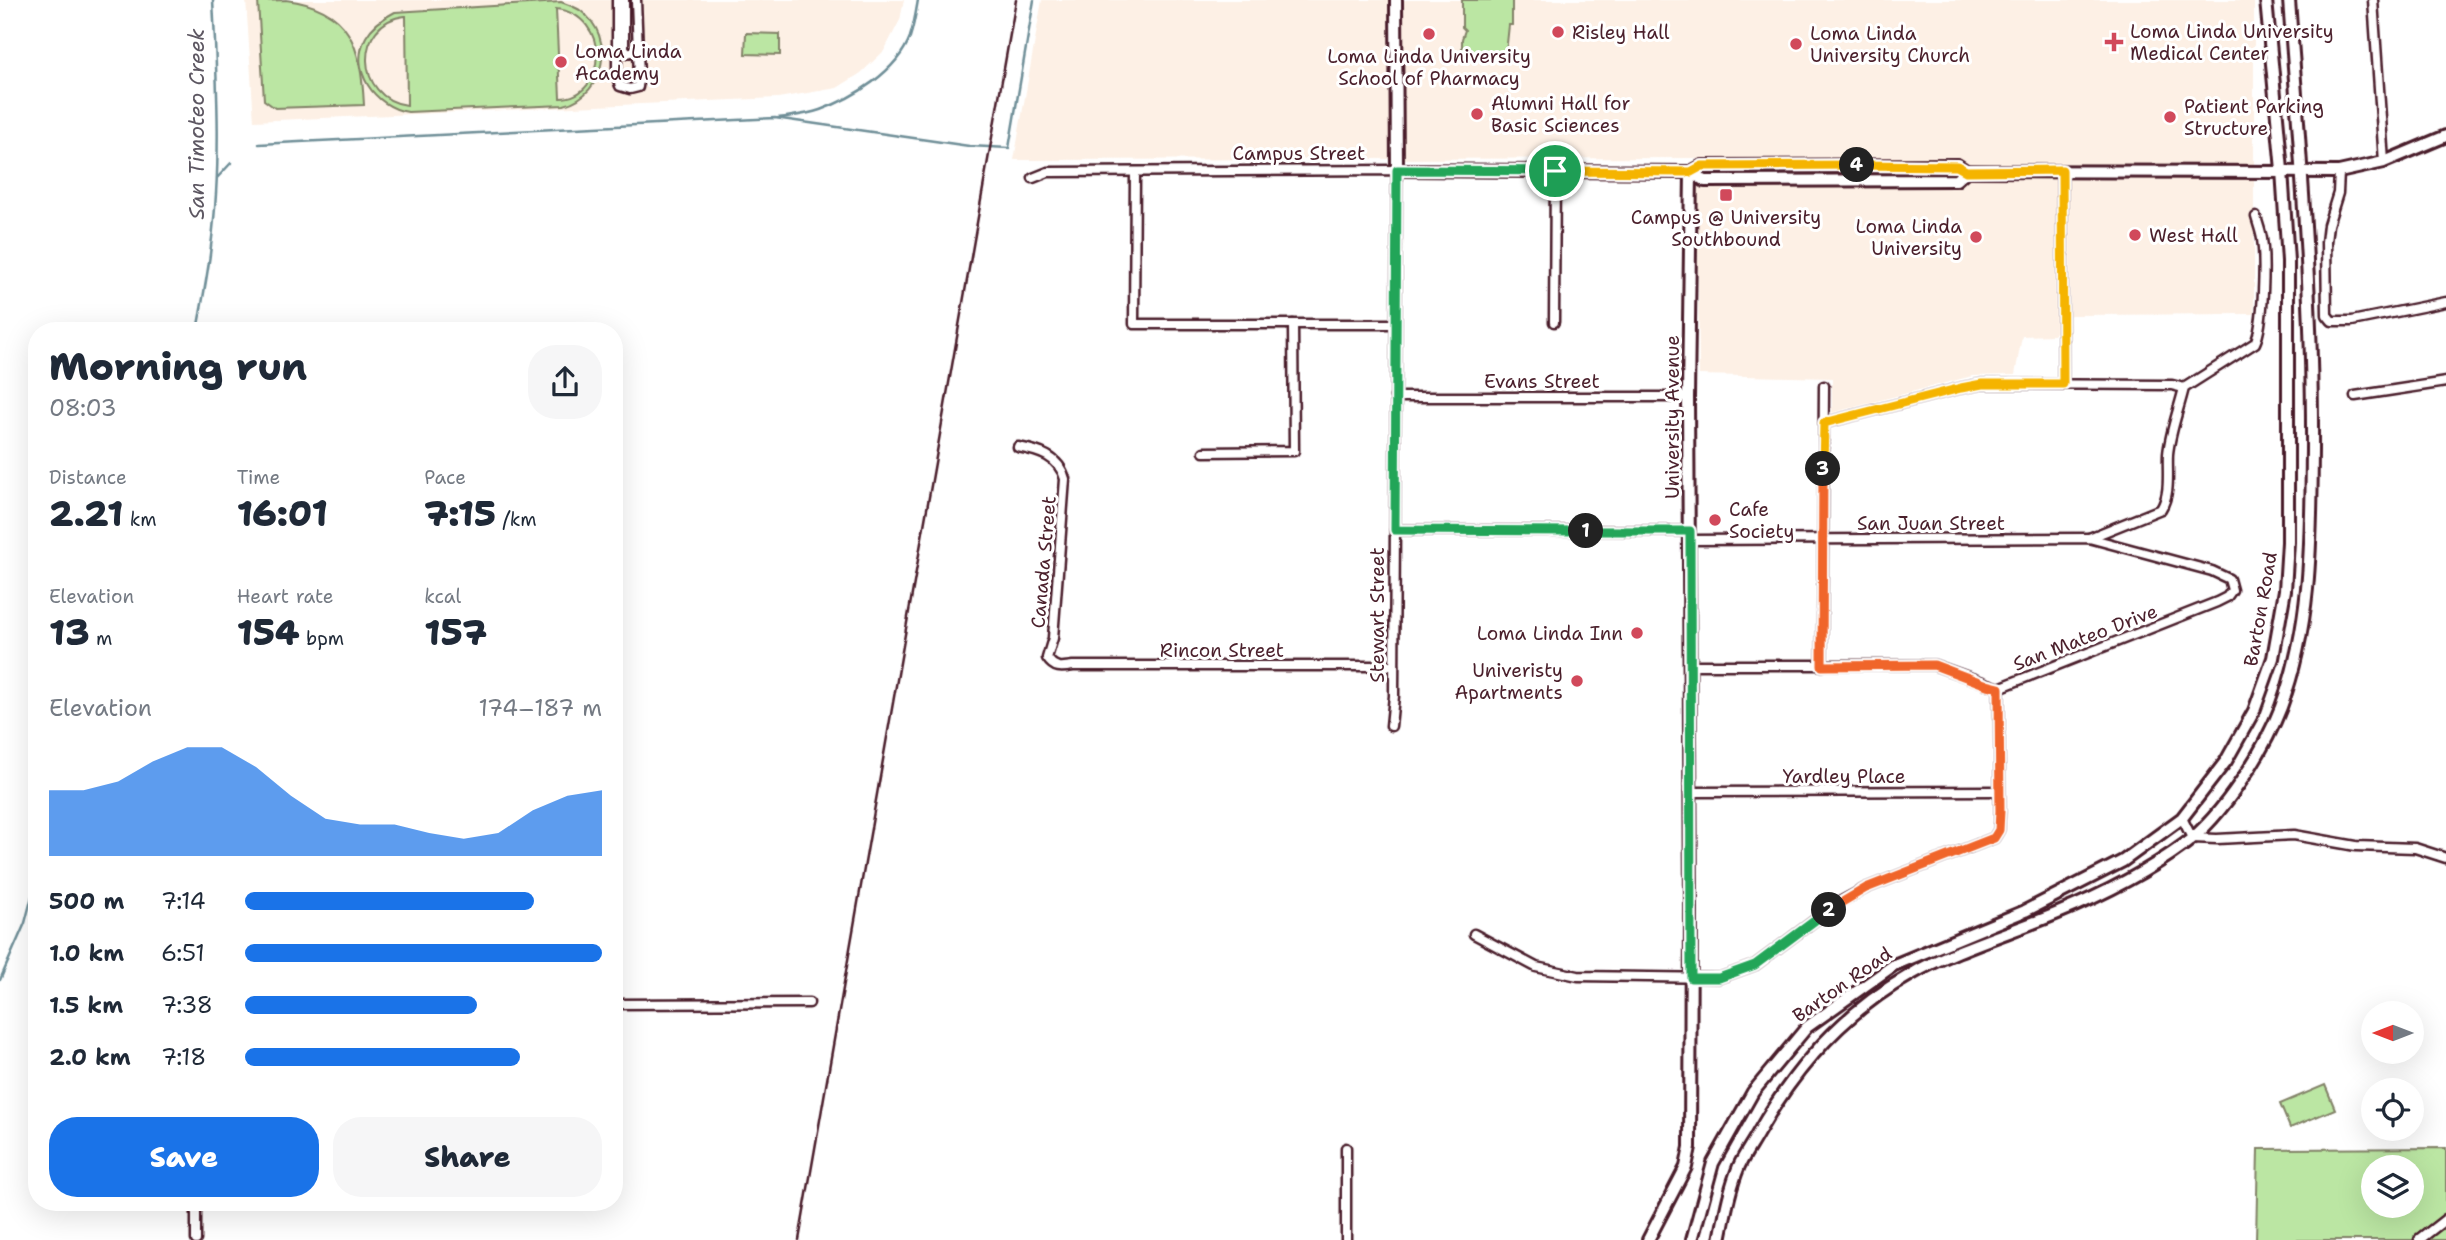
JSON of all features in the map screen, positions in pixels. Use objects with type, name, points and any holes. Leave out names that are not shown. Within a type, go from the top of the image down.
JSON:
[{"type":"main road","name":"Stewart Street","points":[[1396,0],[1397,170]]},
{"type":"main road","name":"Barton Road","points":[[1692,1240],[1713,1163],[1753,1092],[1807,1027],[1894,965],[2025,911],[2123,861],[2182,818],[2226,761],[2254,711],[2273,658],[2285,590],[2288,542],[2288,261],[2266,0]]},
{"type":"main road","name":"Barton Road","points":[[1720,1240],[1727,1201],[1740,1165],[1778,1096],[1831,1034],[1874,997],[1911,974],[1972,944],[2059,913],[2134,877],[2192,838],[2227,800],[2252,765],[2280,710],[2298,653],[2309,586],[2311,527],[2311,355],[2302,170],[2289,0]]},
{"type":"main road","points":[[2282,170],[2339,172],[2385,162],[2446,136]]},
{"type":"main road","name":"Campus Street","points":[[1397,170],[1691,172],[1702,166],[1795,165],[1957,166],[1966,171],[2282,170]]},
{"type":"main road","name":"Campus Street","points":[[1691,172],[1705,181],[1795,182],[1956,180],[1966,171]]},
{"type":"main road","name":"University Avenue","points":[[1648,1240],[1686,1167],[1690,1147],[1688,397],[1691,172]]},
{"type":"street","points":[[618,0],[617,77],[620,86],[629,89],[638,87],[636,0]]},
{"type":"street","points":[[624,0],[624,48],[628,53],[637,50]]},
{"type":"street","points":[[2373,0],[2385,162]]},
{"type":"street","name":"Campus Street","points":[[1033,178],[1048,172],[1397,170]]},
{"type":"street","name":"Stewart Street","points":[[1391,726],[1394,666],[1397,170]]},
{"type":"street","points":[[2062,170],[2063,384]]},
{"type":"street","points":[[1554,322],[1555,171]]},
{"type":"street","points":[[1135,172],[1134,324],[1395,324]]},
{"type":"street","points":[[2339,172],[2338,193],[2328,225],[2326,242],[2327,315],[2332,321],[2352,321],[2446,302]]},
{"type":"street","points":[[1824,423],[1961,388],[1991,384],[2184,388],[2255,343],[2260,333],[2262,239],[2256,217]]},
{"type":"street","points":[[1204,452],[1294,451],[1293,324]]},
{"type":"street","points":[[2355,396],[2446,382]]},
{"type":"street","points":[[1822,666],[1824,386]]},
{"type":"street","name":"San Juan Street","points":[[2089,538],[2161,509],[2169,478],[2168,452],[2184,388]]},
{"type":"street","name":"Evans Street","points":[[1395,397],[1688,397]]},
{"type":"street","name":"Canada Street","points":[[1018,447],[1051,457],[1063,470],[1065,479],[1053,638],[1047,658],[1051,664]]},
{"type":"street","name":"San Juan Street","points":[[1395,530],[1823,539],[2089,538],[2212,571],[2229,579],[2231,585]]},
{"type":"street","name":"San Mateo Drive","points":[[1689,666],[1934,665],[1999,688],[2217,602],[2227,597],[2232,590],[2231,585]]},
{"type":"street","name":"Rincon Street","points":[[1051,664],[1058,668],[1394,666]]},
{"type":"street","points":[[1474,934],[1536,967],[1578,976],[1719,978],[1755,965],[1838,903],[1866,888],[1994,838],[1999,830],[1999,688]]},
{"type":"street","name":"Yardley Place","points":[[1689,792],[1999,791]]},
{"type":"street","points":[[2182,818],[2192,838],[2294,835],[2356,846],[2415,848],[2446,858]]},
{"type":"street","points":[[623,1004],[809,1003]]},
{"type":"street","points":[[1346,1148],[1346,1240]]},
{"type":"street","points":[[196,1211],[196,1240]]},
{"type":"street","points":[[2419,1240],[2446,1219]]},
{"type":"shaded area","name":"Loma Linda Academy","points":[[246,0],[904,0],[900,20],[884,51],[861,73],[837,88],[778,98],[254,121]]},
{"type":"shaded area","name":"Loma Linda University","points":[[1042,0],[2254,0],[2254,314],[2070,315],[2053,335],[2022,336],[2015,375],[1972,376],[1832,413],[1832,378],[1699,375],[1697,158],[1014,160]]},
{"type":"green space","points":[[286,0],[308,4],[325,12],[338,21],[348,34],[360,65],[364,105],[275,108],[264,100],[258,1]]},
{"type":"green space","points":[[1462,0],[1512,0],[1512,25],[1509,25],[1506,53],[1497,60],[1466,60],[1462,56],[1465,30],[1462,27]]},
{"type":"green space","points":[[561,2],[579,10],[592,22],[602,49],[601,64],[589,89],[578,99],[564,105],[408,112],[396,109],[375,95],[363,74],[360,62],[361,49],[368,33],[395,12]],"holes":[[[556,9],[574,15],[587,25],[597,56],[587,85],[576,94],[560,98]],[[406,16],[407,105],[390,100],[377,89],[370,76],[367,61],[369,45],[376,32],[388,21]]]},
{"type":"green space","points":[[746,33],[780,34],[780,55],[745,54]]},
{"type":"green space","points":[[2325,1085],[2335,1109],[2290,1128],[2280,1104]]},
{"type":"green space","points":[[2446,1148],[2446,1240],[2256,1240],[2258,1149]]},
{"type":"waterway","name":"San Timoteo Creek","points":[[199,322],[210,257],[217,185],[218,123],[213,0]]},
{"type":"waterway","points":[[778,118],[810,113],[833,105],[860,91],[885,72],[904,50],[910,37],[918,0]]},
{"type":"waterway","points":[[259,144],[775,118],[969,146],[1009,148],[1034,0]]},
{"type":"waterway","points":[[217,178],[231,163]]},
{"type":"waterway","name":"San Timoteo Creek","points":[[0,980],[28,912]]},
{"type":"railway","points":[[799,1240],[1016,0]]},
{"type":"place","name":"Risley Hall","points":[[1558,32]]},
{"type":"place","name":"Loma Linda University School of Pharmacy","points":[[1429,34]]},
{"type":"place","name":"Loma Linda University Medical Center","points":[[2114,42]]},
{"type":"place","name":"Loma Linda University Church","points":[[1796,44]]},
{"type":"place","name":"Loma Linda Academy","points":[[561,62]]},
{"type":"place","name":"Alumni Hall for Basic Sciences","points":[[1477,114]]},
{"type":"place","name":"Patient Parking Structure","points":[[2170,117]]},
{"type":"place","name":"Campus @ University Southbound","points":[[1726,195]]},
{"type":"place","name":"West Hall","points":[[2135,235]]},
{"type":"place","name":"Loma Linda University","points":[[1976,237]]},
{"type":"place","name":"Cafe Society","points":[[1715,520]]},
{"type":"place","name":"Loma Linda Inn","points":[[1637,633]]},
{"type":"place","name":"Univeristy Apartments","points":[[1577,681]]},
{"type":"route","points":[[1795,165],[1957,166],[1966,171],[2062,170],[2063,384],[1982,384],[1824,423],[1822,666],[1934,665],[1999,688],[1999,830],[1994,838],[1866,888],[1838,903],[1755,965],[1719,978],[1691,978],[1690,531],[1395,530],[1397,170],[1555,171],[1691,172],[1702,166],[1795,165]]}]
